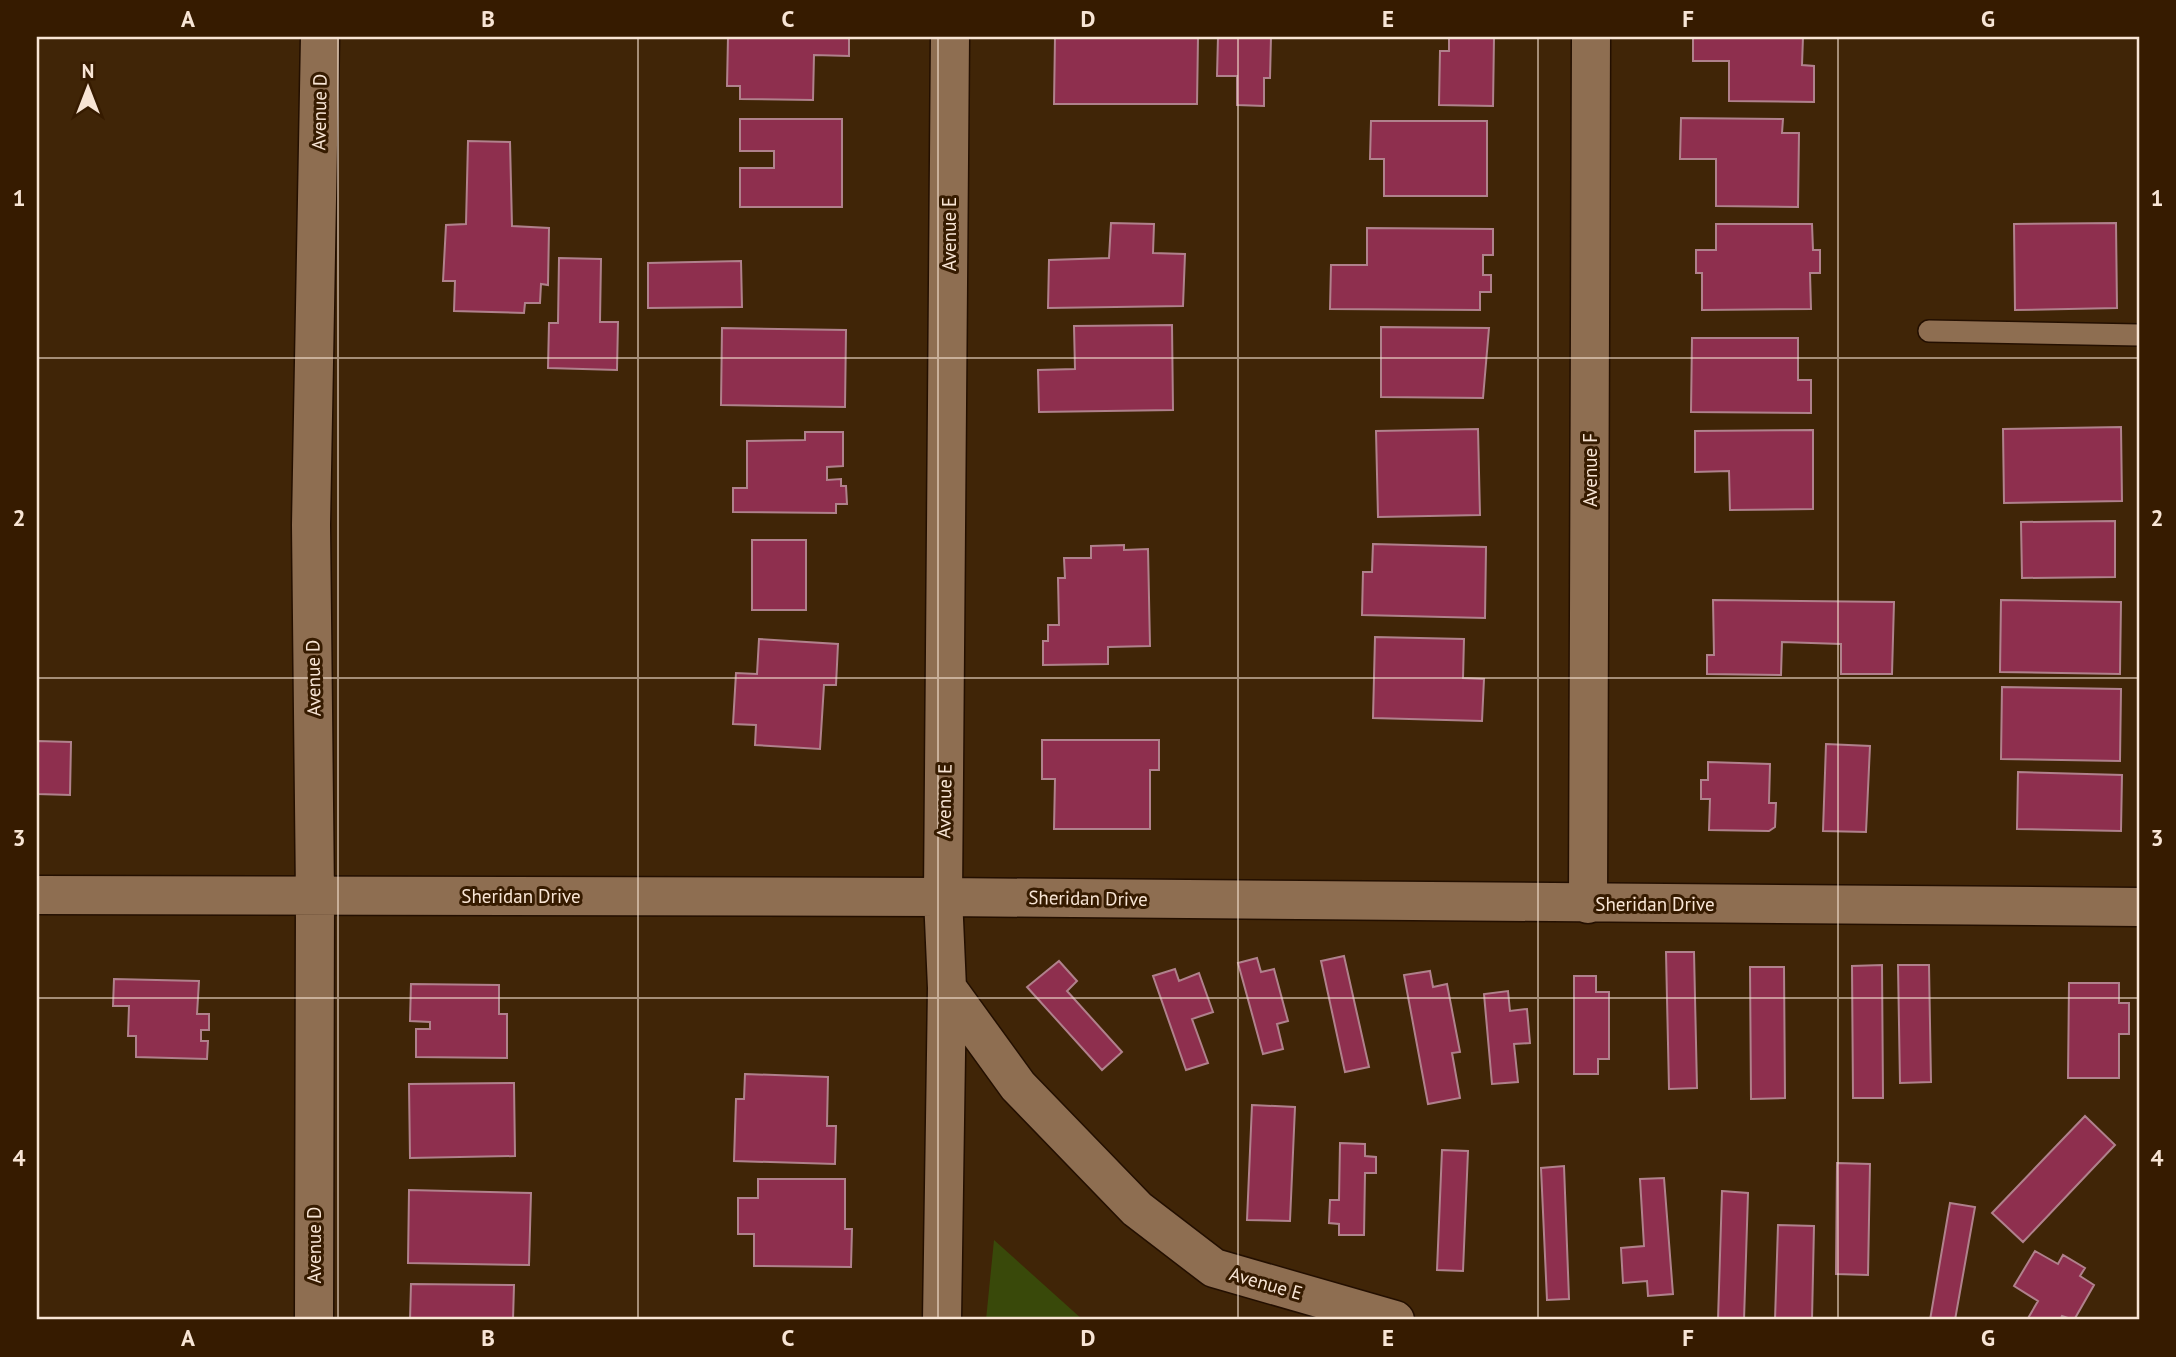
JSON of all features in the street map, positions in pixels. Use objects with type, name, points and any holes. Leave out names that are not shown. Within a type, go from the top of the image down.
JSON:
[{"type":"street","name":"Avenue D","points":[[313,1320],[315,896],[311,525],[320,37]]},
{"type":"street","name":"Avenue E","points":[[950,37],[943,897],[947,988],[1018,1086],[1099,1172],[1137,1209],[1214,1268],[1395,1320]]},
{"type":"street","name":"Avenue F","points":[[1588,904],[1591,37]]},
{"type":"street","name":"Sheridan Drive","points":[[37,895],[943,897],[2139,907]]},
{"type":"street","points":[[942,1320],[947,988]]},
{"type":"lane","points":[[1929,331],[2139,335]]},
{"type":"green space","points":[[994,1240],[1083,1320],[986,1320]]},
{"type":"building","points":[[728,37],[849,37],[849,56],[814,55],[813,100],[740,99],[740,86],[727,86]]},
{"type":"building","points":[[1055,37],[1198,37],[1197,104],[1054,104]]},
{"type":"building","points":[[1218,37],[1271,37],[1270,78],[1264,78],[1264,106],[1237,105],[1237,76],[1217,76]]},
{"type":"building","points":[[1449,37],[1494,37],[1493,106],[1439,105],[1440,51],[1449,51]]},
{"type":"building","points":[[1693,37],[1803,37],[1802,65],[1814,66],[1814,102],[1729,101],[1729,61],[1693,61]]},
{"type":"building","points":[[1681,118],[1783,119],[1782,133],[1799,133],[1798,207],[1716,206],[1716,159],[1680,159]]},
{"type":"building","points":[[740,119],[842,119],[842,207],[740,207],[740,168],[774,168],[774,151],[740,151]]},
{"type":"building","points":[[1371,121],[1487,121],[1487,196],[1384,196],[1384,159],[1370,159]]},
{"type":"building","points":[[468,141],[510,142],[512,226],[549,228],[548,285],[541,284],[540,303],[525,303],[524,313],[454,311],[455,281],[443,281],[446,225],[466,224]]},
{"type":"building","points":[[1111,223],[1154,224],[1153,253],[1185,254],[1183,306],[1048,308],[1049,260],[1109,258]]},
{"type":"building","points":[[2116,223],[2117,308],[2015,310],[2014,224]]},
{"type":"building","points":[[1716,224],[1812,224],[1813,250],[1820,250],[1820,273],[1810,273],[1811,309],[1702,310],[1702,273],[1696,273],[1696,250],[1716,250]]},
{"type":"building","points":[[1367,228],[1493,229],[1493,255],[1483,255],[1483,275],[1491,275],[1491,292],[1480,292],[1480,310],[1330,309],[1331,265],[1367,265]]},
{"type":"building","points":[[559,258],[601,259],[600,322],[618,322],[617,370],[548,368],[549,323],[558,323]]},
{"type":"building","points":[[741,261],[742,307],[648,308],[648,263]]},
{"type":"building","points":[[1172,325],[1173,410],[1039,412],[1038,370],[1075,369],[1074,326]]},
{"type":"building","points":[[1381,327],[1489,328],[1483,398],[1381,397]]},
{"type":"building","points":[[722,328],[846,330],[845,407],[721,405]]},
{"type":"building","points":[[1692,338],[1798,338],[1798,380],[1811,380],[1811,413],[1691,412]]},
{"type":"building","points":[[2121,427],[2122,501],[2004,503],[2003,429]]},
{"type":"building","points":[[1478,429],[1480,515],[1378,517],[1376,431]]},
{"type":"building","points":[[1813,430],[1813,509],[1730,510],[1729,471],[1695,472],[1695,431]]},
{"type":"building","points":[[805,432],[843,432],[843,466],[827,467],[827,480],[841,479],[841,486],[846,486],[847,504],[836,504],[836,513],[733,512],[733,488],[747,488],[747,441],[805,440]]},
{"type":"building","points":[[2115,521],[2115,577],[2022,578],[2021,522]]},
{"type":"building","points":[[752,540],[806,540],[806,610],[752,610]]},
{"type":"building","points":[[1373,544],[1486,547],[1485,618],[1362,615],[1363,572],[1372,572]]},
{"type":"building","points":[[1124,545],[1124,550],[1148,549],[1150,646],[1108,647],[1108,664],[1043,665],[1043,641],[1048,641],[1048,625],[1059,625],[1058,578],[1065,578],[1064,558],[1091,558],[1091,546]]},
{"type":"building","points":[[1713,600],[1894,602],[1892,674],[1841,674],[1841,644],[1782,642],[1781,675],[1707,674],[1707,655],[1714,655]]},
{"type":"building","points":[[2001,600],[2121,602],[2120,674],[2000,672]]},
{"type":"building","points":[[1375,637],[1464,639],[1463,678],[1484,679],[1482,721],[1373,718]]},
{"type":"building","points":[[759,639],[838,644],[836,685],[824,685],[820,749],[755,745],[756,725],[733,724],[736,673],[757,674]]},
{"type":"building","points":[[2002,687],[2121,689],[2120,761],[2001,759]]},
{"type":"building","points":[[1042,740],[1159,740],[1159,770],[1150,770],[1150,829],[1054,829],[1055,779],[1042,779]]},
{"type":"building","points":[[37,741],[71,742],[70,795],[37,794]]},
{"type":"building","points":[[1826,744],[1870,746],[1866,832],[1823,831]]},
{"type":"building","points":[[1708,762],[1770,764],[1769,803],[1776,803],[1775,827],[1769,831],[1709,830],[1710,799],[1701,799],[1701,780],[1708,780]]},
{"type":"building","points":[[2018,772],[2122,775],[2121,831],[2017,829]]},
{"type":"building","points":[[1666,952],[1694,952],[1697,1088],[1669,1089]]},
{"type":"building","points":[[1344,956],[1369,1067],[1345,1072],[1321,961]]},
{"type":"building","points":[[1257,958],[1261,972],[1274,969],[1288,1021],[1277,1024],[1283,1049],[1263,1054],[1238,963]]},
{"type":"building","points":[[1059,961],[1077,981],[1067,991],[1122,1052],[1102,1070],[1027,987]]},
{"type":"building","points":[[1882,965],[1883,1098],[1853,1098],[1852,966]]},
{"type":"building","points":[[1898,965],[1929,965],[1931,1082],[1900,1083]]},
{"type":"building","points":[[1750,967],[1784,967],[1785,1098],[1751,1099]]},
{"type":"building","points":[[1175,969],[1179,981],[1199,973],[1213,1012],[1192,1019],[1208,1063],[1186,1070],[1153,976]]},
{"type":"building","points":[[1430,971],[1433,987],[1447,984],[1460,1052],[1452,1053],[1460,1098],[1428,1104],[1404,975]]},
{"type":"building","points":[[1574,976],[1596,976],[1596,992],[1609,992],[1609,1059],[1598,1059],[1598,1074],[1574,1074]]},
{"type":"building","points":[[114,979],[199,981],[197,1014],[209,1014],[209,1030],[201,1030],[201,1041],[208,1041],[207,1059],[136,1057],[136,1036],[128,1036],[129,1006],[113,1006]]},
{"type":"building","points":[[2069,983],[2119,983],[2119,1003],[2129,1003],[2129,1034],[2119,1034],[2119,1078],[2068,1078]]},
{"type":"building","points":[[411,984],[499,985],[499,1014],[507,1014],[507,1058],[416,1057],[416,1029],[430,1029],[430,1022],[410,1021]]},
{"type":"building","points":[[1508,991],[1510,1011],[1527,1009],[1530,1043],[1514,1044],[1518,1082],[1492,1084],[1484,994]]},
{"type":"building","points":[[745,1074],[828,1077],[827,1126],[836,1126],[835,1164],[734,1161],[736,1099],[744,1099]]},
{"type":"building","points":[[514,1083],[515,1156],[410,1158],[409,1084]]},
{"type":"building","points":[[1252,1105],[1295,1107],[1290,1221],[1247,1220]]},
{"type":"building","points":[[2085,1116],[2115,1145],[2023,1242],[1992,1213]]},
{"type":"building","points":[[1340,1143],[1365,1144],[1365,1156],[1376,1157],[1376,1173],[1365,1173],[1364,1235],[1339,1235],[1339,1224],[1329,1223],[1330,1200],[1339,1200]]},
{"type":"building","points":[[1442,1150],[1468,1151],[1463,1271],[1437,1270]]},
{"type":"building","points":[[1837,1163],[1870,1164],[1868,1275],[1836,1274]]},
{"type":"building","points":[[1564,1166],[1569,1299],[1547,1300],[1541,1168]]},
{"type":"building","points":[[1664,1178],[1673,1294],[1648,1296],[1647,1281],[1623,1283],[1621,1248],[1644,1246],[1640,1179]]},
{"type":"building","points":[[758,1179],[845,1179],[845,1229],[852,1229],[851,1267],[754,1266],[754,1234],[738,1234],[738,1198],[758,1198]]},
{"type":"building","points":[[409,1190],[531,1193],[529,1265],[408,1263]]},
{"type":"building","points":[[1722,1191],[1748,1193],[1744,1320],[1718,1320]]},
{"type":"building","points":[[1950,1203],[1975,1207],[1955,1320],[1930,1320]]},
{"type":"building","points":[[1778,1225],[1814,1226],[1812,1320],[1775,1320]]},
{"type":"building","points":[[2035,1251],[2058,1264],[2063,1255],[2085,1268],[2080,1276],[2094,1285],[2074,1320],[2062,1316],[2060,1320],[2027,1320],[2038,1301],[2014,1286]]},
{"type":"building","points":[[411,1284],[514,1285],[513,1320],[410,1320]]}]
